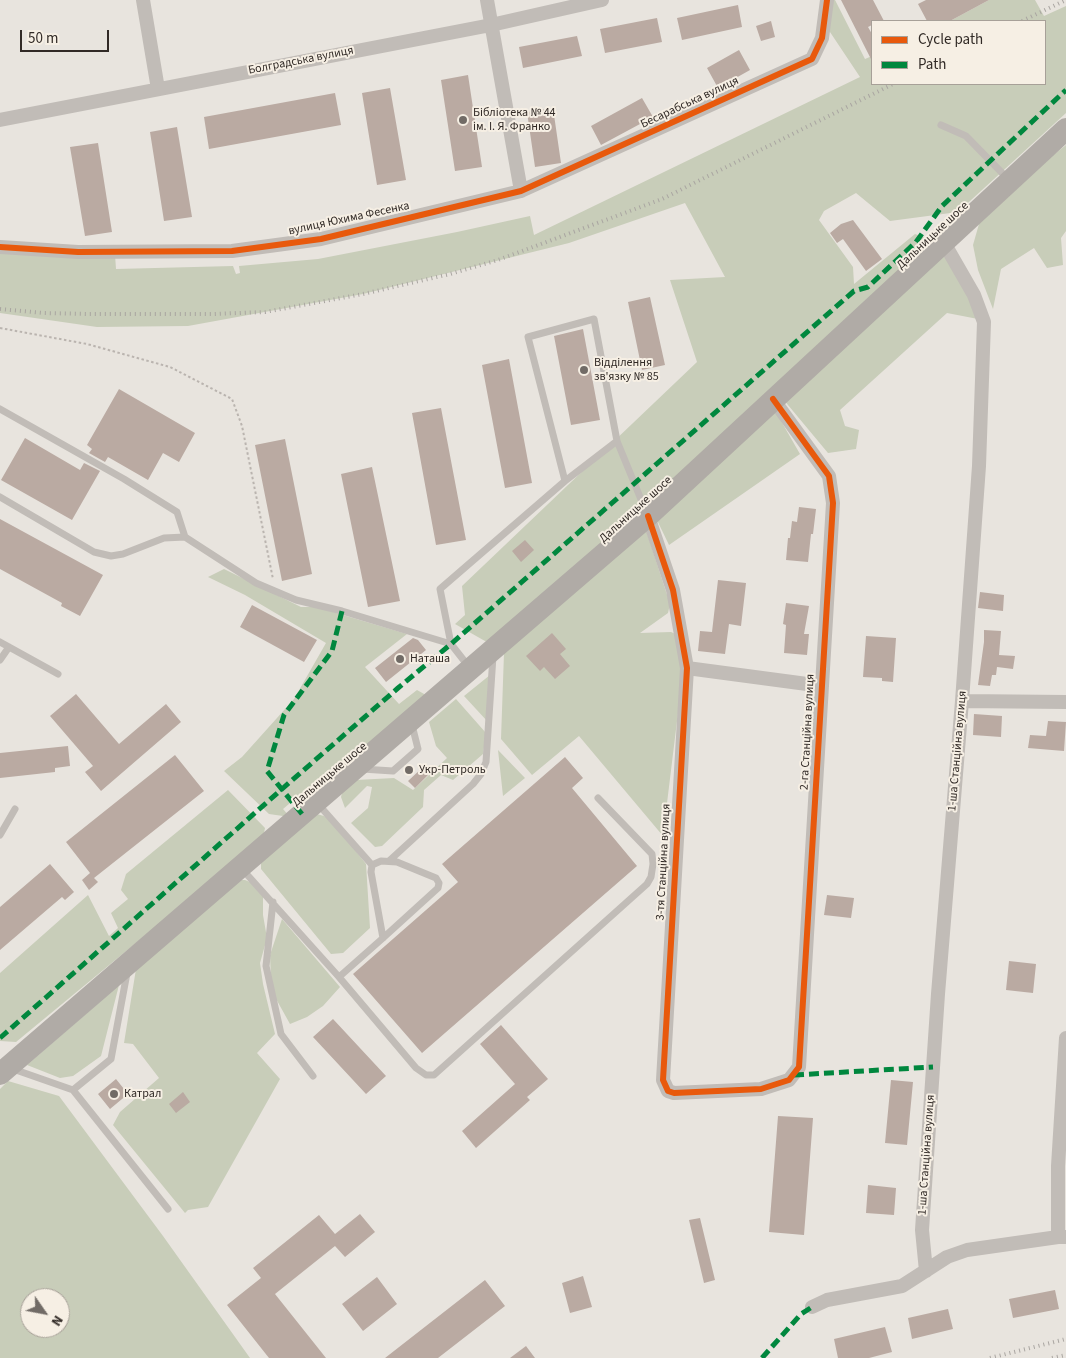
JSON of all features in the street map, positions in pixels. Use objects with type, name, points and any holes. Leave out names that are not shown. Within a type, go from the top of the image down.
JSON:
[{"type":"main road","name":"Дальницьке шосе","points":[[4,1071],[648,516],[1066,129]]},
{"type":"street","points":[[143,0],[158,89]]},
{"type":"street","points":[[487,0],[521,191]]},
{"type":"street","name":"Болградська вулиця","points":[[0,120],[491,25],[602,0]]},
{"type":"street","name":"Бесарабська вулиця","points":[[521,191],[812,59],[822,38],[827,0]]},
{"type":"street","name":"вулиця Юхима Фесенка","points":[[0,247],[78,252],[232,251],[321,239],[521,191]]},
{"type":"street","name":"1-ша Станційна вулиця","points":[[926,1271],[922,1230],[938,994],[979,466],[984,322],[974,295],[944,241]]},
{"type":"street","name":"2-га Станційна вулиця","points":[[773,400],[829,476],[832,503],[799,1067],[789,1080]]},
{"type":"street","name":"3-тя Станційна вулиця","points":[[648,516],[674,590],[687,668],[663,1080],[668,1091],[674,1094],[761,1089],[789,1080]]},
{"type":"street","points":[[687,668],[822,686]]},
{"type":"street","points":[[962,701],[1066,702]]},
{"type":"street","points":[[812,1307],[827,1300],[902,1286],[947,1257],[967,1250],[1062,1237],[1058,1166],[1066,1038]]},
{"type":"lane","points":[[941,126],[966,136],[1009,180]]},
{"type":"lane","points":[[565,481],[528,337],[594,319],[617,441],[648,516]]},
{"type":"lane","points":[[0,409],[124,479],[177,512],[185,537]]},
{"type":"lane","points":[[471,669],[451,644],[440,589],[565,481],[617,441]]},
{"type":"lane","points":[[0,497],[94,552],[111,556],[123,554],[164,538],[185,537],[256,583],[296,600],[342,611],[451,644]]},
{"type":"lane","points":[[0,642],[58,674]]},
{"type":"lane","points":[[0,660],[9,647]]},
{"type":"lane","points":[[389,861],[473,784],[481,774],[486,762],[493,650]]},
{"type":"lane","points":[[240,866],[339,977],[416,1068],[426,1075],[434,1075],[647,884],[651,877],[652,854],[598,798]]},
{"type":"lane","points":[[316,802],[372,865],[371,872],[383,938]]},
{"type":"lane","points":[[0,836],[15,809]]},
{"type":"lane","points":[[339,977],[438,888],[439,883],[436,878],[397,862],[381,861],[372,865]]},
{"type":"lane","points":[[272,902],[266,966],[281,1034],[312,1076]]},
{"type":"lane","points":[[72,1090],[110,1059],[129,963]]},
{"type":"lane","points":[[4,1071],[72,1090],[168,1209]]},
{"type":"path","points":[[0,328],[87,344],[170,367],[232,399],[242,426],[276,591]]},
{"type":"green space","points":[[831,0],[835,0],[865,59],[871,56],[871,85],[1046,85],[1046,20],[952,20],[989,0],[1035,0],[1044,16],[1066,6],[1066,113],[958,212],[890,221],[856,193],[824,211],[819,220],[853,267],[854,284],[915,234],[926,238],[930,244],[492,645],[455,624],[465,615],[462,586],[697,362],[670,280],[725,277],[685,203],[569,243],[363,294],[188,326],[97,327],[0,313],[0,247],[115,255],[116,269],[233,266],[236,274],[240,273],[239,266],[318,259],[530,216],[534,235],[860,77],[828,29]]},
{"type":"green space","points":[[1066,145],[1066,231],[1061,238],[1063,265],[1047,268],[1034,248],[1001,269],[993,309],[978,270],[973,245],[979,224]]},
{"type":"green space","points":[[941,251],[973,297],[978,319],[947,313],[840,410],[845,426],[859,430],[856,449],[828,453],[783,399]]},
{"type":"green space","points":[[773,407],[800,454],[669,545],[656,518]]},
{"type":"green space","points":[[645,527],[670,604],[668,613],[640,633],[671,632],[687,639],[663,836],[579,736],[532,775],[501,739],[504,653]]},
{"type":"green space","points":[[224,569],[301,607],[316,607],[407,634],[365,667],[399,704],[417,690],[433,699],[344,775],[332,768],[283,809],[290,817],[269,814],[224,771],[242,757],[294,699],[326,643],[245,595],[208,577]]},
{"type":"green space","points":[[490,675],[488,722],[464,696]]},
{"type":"green space","points":[[456,699],[486,733],[483,754],[453,780],[441,775],[424,790],[423,807],[382,846],[375,847],[351,823],[368,808],[372,787],[367,786],[345,808],[341,797],[343,789],[356,780],[394,778],[413,790],[447,758],[436,746],[429,722]]},
{"type":"green space","points":[[498,750],[525,778],[503,796]]},
{"type":"green space","points":[[228,790],[265,828],[263,838],[16,1042],[0,1041],[0,973],[88,895],[109,936],[118,928],[111,913],[128,899],[121,890],[126,874]]},
{"type":"green space","points":[[313,813],[324,816],[332,821],[366,864],[370,928],[343,953],[331,954],[261,869],[261,859]]},
{"type":"green space","points":[[235,880],[245,880],[257,885],[263,892],[263,915],[267,938],[260,963],[275,1034],[257,1053],[280,1079],[208,1207],[188,1210],[185,1213],[113,1125],[120,1112],[159,1078],[133,1044],[124,1043],[136,969]]},
{"type":"green space","points":[[282,919],[340,987],[323,1006],[307,1017],[290,1024],[275,997],[271,980],[270,955]]},
{"type":"green space","points":[[119,985],[101,1056],[73,1076],[60,1078],[27,1065]]},
{"type":"green space","points":[[8,1081],[59,1096],[163,1236],[250,1358],[0,1358],[0,1089]]},
{"type":"building","points":[[841,0],[873,0],[883,20],[871,20],[871,26],[868,27],[871,32],[871,59]]},
{"type":"building","points":[[926,0],[989,0],[952,20],[926,20],[918,4]]},
{"type":"building","points":[[738,5],[742,27],[682,40],[677,18]]},
{"type":"building","points":[[657,18],[662,42],[605,53],[600,29]]},
{"type":"building","points":[[771,21],[775,37],[761,41],[756,26]]},
{"type":"building","points":[[577,36],[582,56],[523,68],[519,47]]},
{"type":"building","points":[[739,50],[750,70],[718,88],[707,68]]},
{"type":"building","points":[[468,75],[482,167],[455,171],[441,80]]},
{"type":"building","points":[[390,88],[406,180],[377,185],[362,93]]},
{"type":"building","points":[[335,93],[341,125],[209,149],[204,117]]},
{"type":"building","points":[[642,98],[653,117],[601,145],[591,126]]},
{"type":"building","points":[[553,108],[561,163],[535,167],[527,112]]},
{"type":"building","points":[[177,127],[192,217],[164,221],[150,132]]},
{"type":"building","points":[[98,143],[112,232],[85,236],[70,147]]},
{"type":"building","points":[[853,220],[882,259],[866,271],[843,239],[837,243],[830,233],[841,224]]},
{"type":"building","points":[[650,297],[665,365],[642,370],[628,302]]},
{"type":"building","points":[[583,329],[600,420],[571,425],[554,336]]},
{"type":"building","points":[[509,359],[532,483],[505,488],[482,365]]},
{"type":"building","points":[[119,389],[195,433],[179,462],[163,453],[148,480],[108,457],[105,462],[89,453],[92,449],[87,445]]},
{"type":"building","points":[[441,408],[466,540],[436,545],[412,413]]},
{"type":"building","points":[[25,438],[80,470],[84,463],[100,471],[72,520],[1,480]]},
{"type":"building","points":[[285,439],[312,574],[282,581],[255,445]]},
{"type":"building","points":[[372,467],[400,601],[368,607],[341,474]]},
{"type":"building","points":[[799,507],[816,509],[808,562],[786,560],[792,521],[797,522]]},
{"type":"building","points":[[0,519],[103,575],[80,616],[61,606],[62,603],[0,569]]},
{"type":"building","points":[[525,540],[534,550],[521,562],[512,551]]},
{"type":"building","points":[[718,580],[746,583],[741,626],[729,624],[725,654],[698,651],[700,631],[712,632]]},
{"type":"building","points":[[980,592],[1004,595],[1003,611],[978,608]]},
{"type":"building","points":[[786,603],[809,606],[804,634],[809,634],[807,655],[784,653],[786,625],[783,624]]},
{"type":"building","points":[[252,605],[317,640],[304,662],[240,627]]},
{"type":"building","points":[[984,630],[1001,631],[999,655],[1015,656],[1013,669],[997,667],[996,675],[992,675],[990,686],[978,685]]},
{"type":"building","points":[[552,633],[566,649],[560,654],[570,666],[555,679],[544,667],[540,671],[526,656]]},
{"type":"building","points":[[866,636],[896,638],[893,682],[882,681],[882,678],[863,677]]},
{"type":"building","name":"Наташа","points":[[413,638],[418,640],[426,650],[386,682],[375,668]]},
{"type":"building","points":[[76,694],[119,744],[166,704],[181,722],[101,791],[85,772],[93,766],[50,716]]},
{"type":"building","points":[[974,714],[1002,716],[1001,737],[973,735]]},
{"type":"building","points":[[1048,721],[1066,722],[1064,751],[1028,748],[1030,735],[1046,736]]},
{"type":"building","points":[[68,746],[70,766],[55,768],[55,772],[0,778],[0,753]]},
{"type":"building","points":[[175,755],[204,791],[94,878],[98,882],[89,890],[82,880],[90,873],[66,842]]},
{"type":"building","points":[[565,757],[583,778],[572,788],[637,866],[422,1053],[353,974],[458,882],[442,864]]},
{"type":"building","points":[[422,768],[428,775],[415,788],[408,781]]},
{"type":"building","points":[[50,864],[74,892],[65,900],[62,897],[0,950],[0,907]]},
{"type":"building","points":[[827,895],[854,898],[851,918],[824,915]]},
{"type":"building","points":[[1009,961],[1036,964],[1033,993],[1006,990]]},
{"type":"building","points":[[333,1019],[386,1076],[366,1094],[313,1037]]},
{"type":"building","points":[[501,1025],[548,1079],[527,1097],[530,1100],[476,1148],[462,1131],[515,1084],[480,1044]]},
{"type":"building","points":[[116,1079],[128,1094],[110,1109],[98,1094]]},
{"type":"building","points":[[891,1080],[913,1082],[907,1145],[885,1143]]},
{"type":"building","points":[[183,1092],[190,1102],[176,1113],[169,1104]]},
{"type":"building","points":[[778,1116],[813,1118],[804,1235],[769,1232]]},
{"type":"building","points":[[868,1185],[896,1188],[894,1215],[866,1213]]},
{"type":"building","points":[[360,1214],[375,1232],[345,1257],[335,1246],[275,1294],[326,1358],[269,1358],[227,1305],[261,1278],[253,1268],[319,1215],[335,1234]]},
{"type":"building","points":[[700,1218],[715,1280],[704,1283],[689,1220]]},
{"type":"building","points":[[583,1276],[592,1307],[570,1313],[562,1283]]},
{"type":"building","points":[[377,1277],[397,1304],[363,1331],[342,1304]]},
{"type":"building","points":[[485,1280],[505,1306],[438,1358],[385,1358]]},
{"type":"building","points":[[1055,1290],[1059,1309],[1013,1318],[1009,1299]]},
{"type":"building","points":[[948,1309],[953,1329],[912,1339],[908,1318]]},
{"type":"building","points":[[885,1327],[892,1352],[869,1358],[838,1358],[834,1339]]},
{"type":"building","points":[[526,1346],[535,1358],[510,1358]]},
{"type":"railway","points":[[1024,20],[1066,0]]},
{"type":"railway","points":[[0,309],[88,314],[265,312],[363,294],[450,274],[498,260],[662,199],[891,85]]},
{"type":"railway","points":[[990,1358],[1066,1339]]},
{"type":"railway","points":[[1052,1358],[1066,1355]]},
{"type":"marked path","points":[[0,1038],[282,789],[451,644],[854,291],[868,287],[916,242],[942,206],[1066,90]]},
{"type":"marked path","points":[[302,814],[267,771],[284,715],[332,651],[342,611]]},
{"type":"marked path","points":[[794,1075],[933,1067]]},
{"type":"marked path","points":[[762,1358],[801,1314],[812,1307]]},
{"type":"cycle path","points":[[0,247],[78,252],[232,251],[321,239],[521,191],[812,59],[822,38],[827,0]]},
{"type":"cycle path","points":[[648,516],[673,590],[687,668],[663,1080],[668,1091],[674,1093],[761,1089],[789,1080],[799,1067],[833,503],[829,476],[773,399]]},
{"type":"place","name":"Бібліотека № 44 ім. І. Я. Франко","points":[[463,120]]},
{"type":"place","name":"Відділення зв'язку № 85","points":[[584,370]]},
{"type":"place","name":"Наташа","points":[[400,659]]},
{"type":"place","name":"Укр-Петроль","points":[[409,770]]},
{"type":"place","name":"Катрал","points":[[114,1094]]}]
